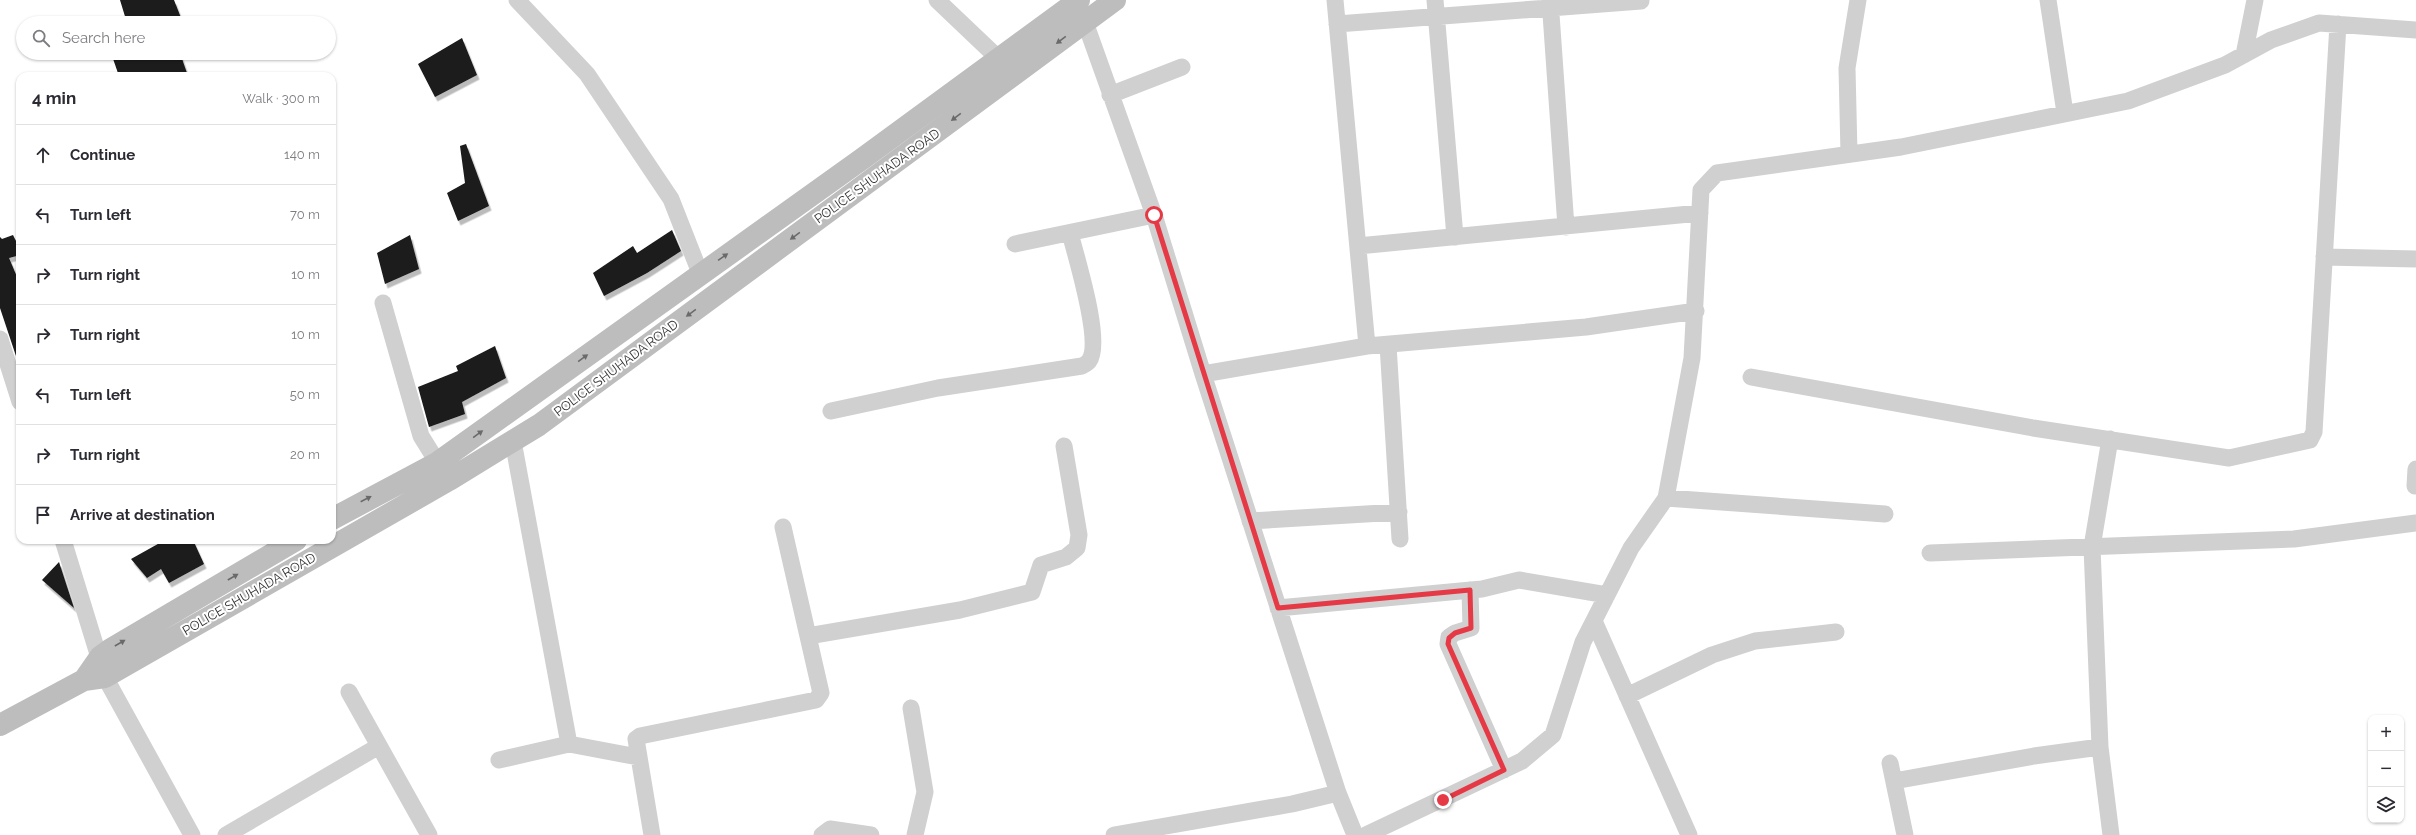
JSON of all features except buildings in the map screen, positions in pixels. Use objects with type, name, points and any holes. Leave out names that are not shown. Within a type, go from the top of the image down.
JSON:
[{"type":"main road","name":"POLICE SHUHADA ROAD","points":[[336,533],[443,472],[700,273],[862,159],[1079,0]]},
{"type":"main road","name":"POLICE SHUHADA ROAD","points":[[336,517],[513,441],[539,426],[1115,0]]},
{"type":"main road","points":[[862,159],[877,176]]},
{"type":"main road","name":"POLICE SHUHADA ROAD","points":[[103,667],[111,649],[289,544]]},
{"type":"main road","name":"POLICE SHUHADA ROAD","points":[[0,725],[84,680],[103,667],[317,544]]},
{"type":"street","points":[[517,0],[587,74],[666,192],[700,273]]},
{"type":"street","points":[[937,0],[999,59]]},
{"type":"street","points":[[1335,0],[1368,346]]},
{"type":"street","points":[[1849,154],[1847,68],[1858,0]]},
{"type":"street","points":[[2048,0],[2065,114]]},
{"type":"street","points":[[2244,55],[2255,0]]},
{"type":"street","points":[[1337,24],[1436,8],[1641,1]]},
{"type":"street","points":[[1550,4],[1566,227]]},
{"type":"street","points":[[1436,8],[1455,237]]},
{"type":"street","points":[[1085,22],[1154,215],[1202,374],[1338,793],[1355,835]]},
{"type":"street","points":[[1366,835],[1522,761],[1553,735],[1583,642],[1631,548],[1666,498],[1692,358],[1696,311],[1701,190],[1717,173],[1901,147],[2128,101],[2225,65],[2271,40],[2319,23],[2416,30]]},
{"type":"street","points":[[1751,377],[2033,428],[2229,458],[2310,440],[2314,432],[2338,24]]},
{"type":"street","points":[[1110,95],[1182,66]]},
{"type":"street","points":[[1358,246],[1700,213]]},
{"type":"street","points":[[1015,244],[1154,215]]},
{"type":"street","points":[[831,411],[938,388],[1082,366],[1089,361],[1093,348],[1092,322],[1070,233]]},
{"type":"street","points":[[2324,257],[2416,259]]},
{"type":"street","points":[[383,303],[421,436],[443,472]]},
{"type":"street","points":[[1202,374],[1368,346],[1586,327],[1696,311]]},
{"type":"street","points":[[0,339],[16,389]]},
{"type":"street","points":[[1388,345],[1400,539]]},
{"type":"street","points":[[2110,439],[2092,547],[2100,747],[2111,835]]},
{"type":"street","points":[[513,441],[569,744]]},
{"type":"street","points":[[808,636],[960,610],[1032,592],[1041,565],[1066,556],[1076,548],[1078,534],[1064,446]]},
{"type":"street","points":[[2415,486],[2416,469]]},
{"type":"street","points":[[1666,498],[1885,514]]},
{"type":"street","points":[[1250,521],[1399,512]]},
{"type":"street","points":[[1930,553],[2294,539],[2416,523]]},
{"type":"street","points":[[652,835],[636,739],[647,733],[816,700],[821,693],[783,527]]},
{"type":"street","points":[[64,544],[103,667],[192,835]]},
{"type":"street","points":[[1278,608],[1470,590],[1519,580],[1607,595]]},
{"type":"street","points":[[1470,590],[1471,628],[1455,633],[1449,638],[1448,644],[1504,770]]},
{"type":"street","points":[[1594,621],[1689,835]]},
{"type":"street","points":[[1627,696],[1712,655],[1755,641],[1836,632]]},
{"type":"street","points":[[349,692],[429,835]]},
{"type":"street","points":[[911,708],[925,792],[915,835]]},
{"type":"street","points":[[499,760],[569,744],[638,757]]},
{"type":"street","points":[[226,835],[379,746]]},
{"type":"street","points":[[1894,781],[2034,756],[2100,747]]},
{"type":"street","points":[[1890,763],[1905,835]]},
{"type":"street","points":[[1114,835],[1132,834],[1292,804],[1338,793]]},
{"type":"street","points":[[822,835],[830,829],[871,835]]},
{"type":"route","points":[[1154,215],[1202,374],[1278,608],[1470,590],[1472,618],[1471,628],[1463,632],[1455,633],[1449,638],[1448,644],[1504,770],[1443,800]]}]
